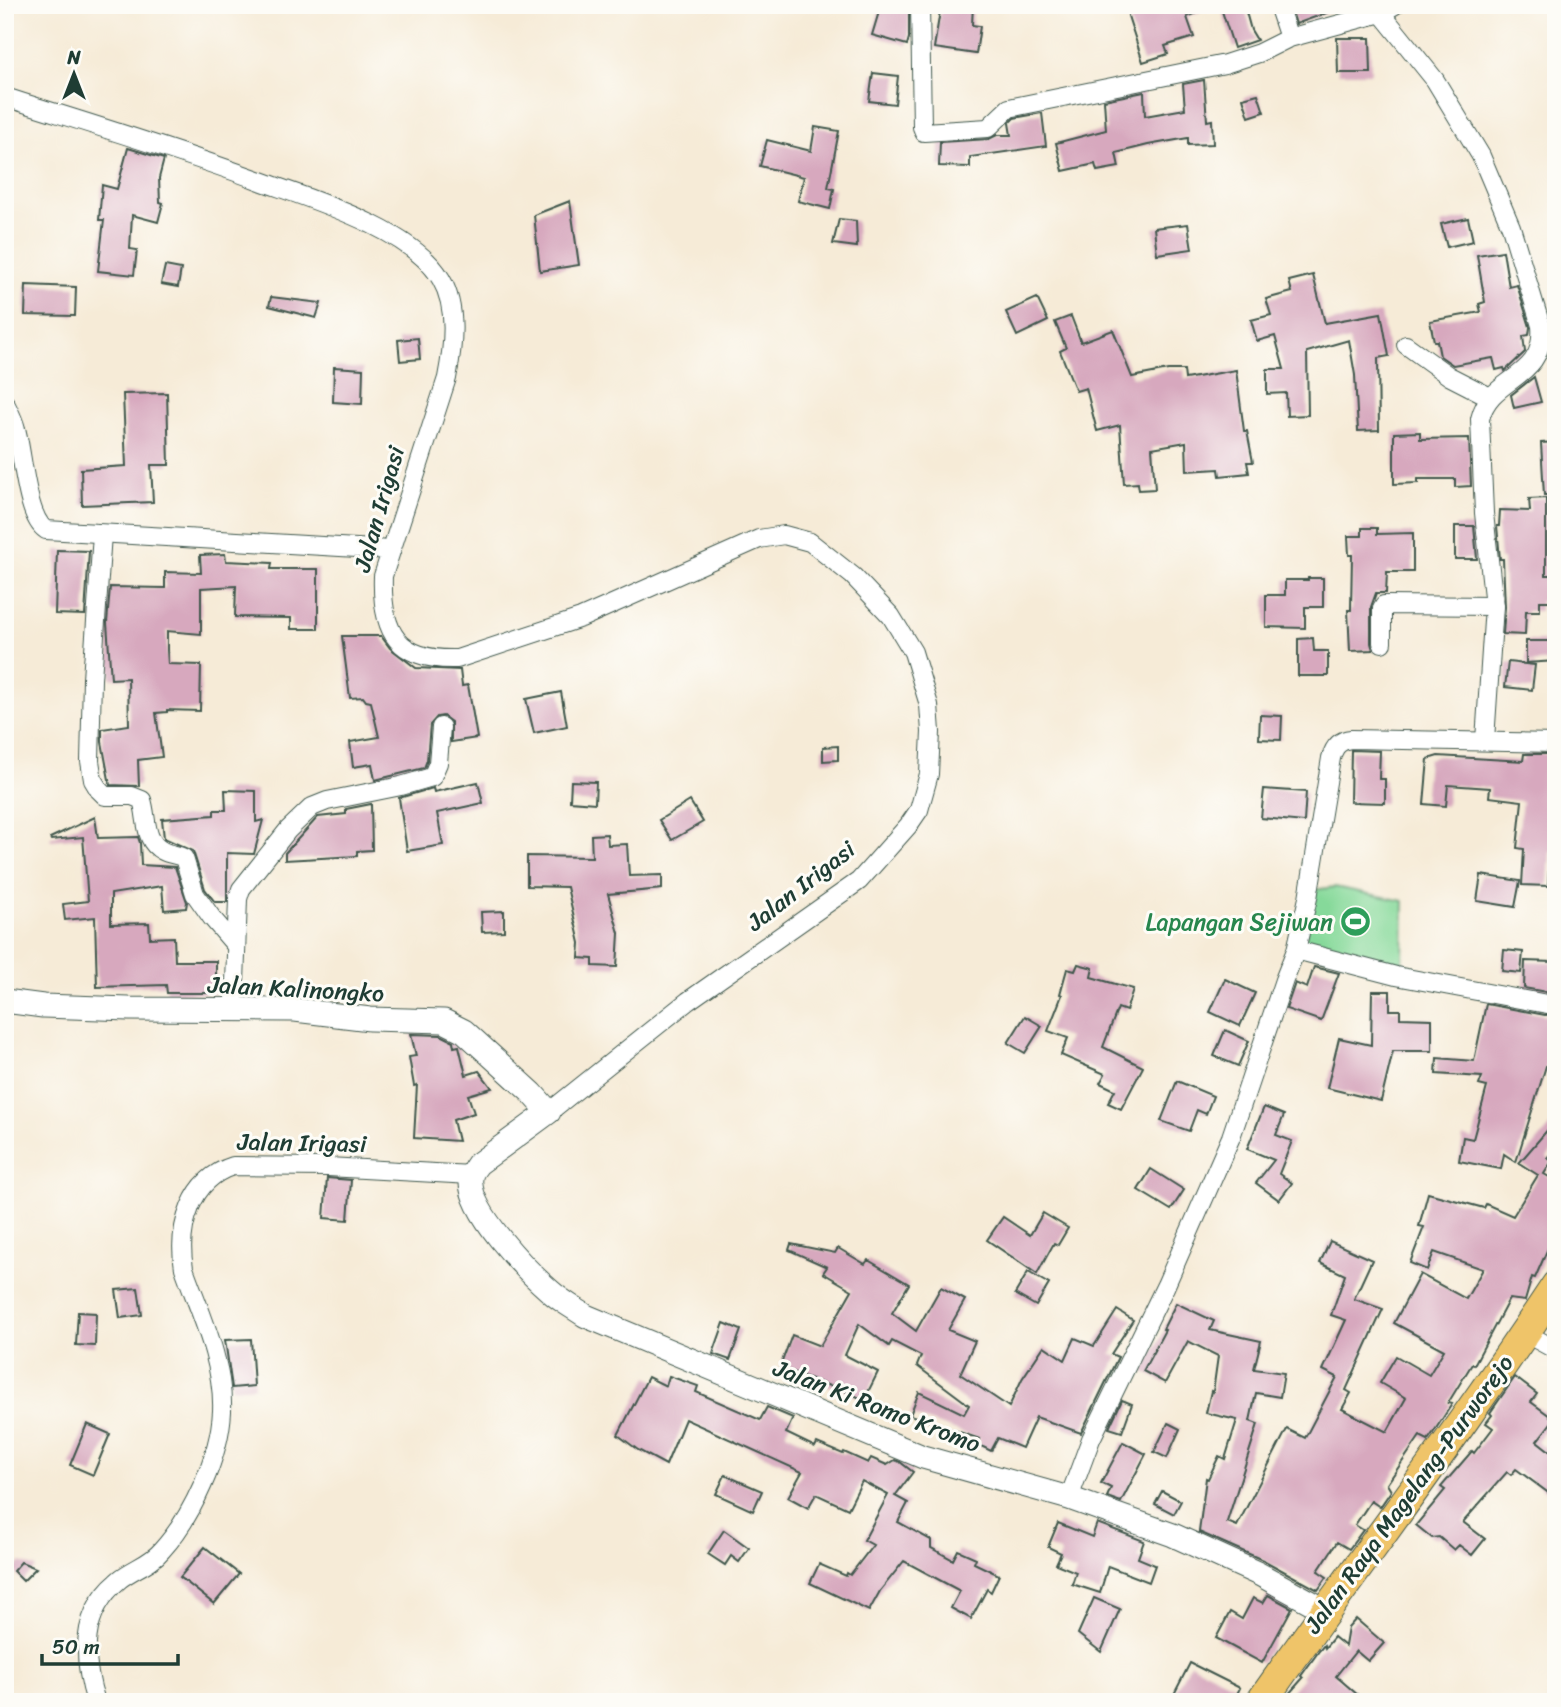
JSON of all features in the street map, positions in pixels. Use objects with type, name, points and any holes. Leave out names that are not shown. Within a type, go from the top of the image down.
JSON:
[{"type":"main road","name":"Jalan Raya Magelang-Purworejo","points":[[1261,1702],[1465,1419],[1556,1286]]},
{"type":"street","points":[[920,5],[924,132],[988,128],[1009,108],[1225,64],[1289,38],[1388,9],[1481,156],[1511,227],[1539,314],[1542,341],[1538,356],[1527,370],[1489,397],[1481,412],[1479,429],[1484,513],[1494,606],[1485,740]]},
{"type":"street","points":[[1278,5],[1289,38]]},
{"type":"street","name":"Jalan Irigasi","points":[[5,97],[166,146],[352,214],[385,231],[420,256],[441,278],[451,311],[447,378],[383,576],[391,629],[411,653],[437,660],[457,659],[581,618],[759,538],[784,535],[810,542],[853,576],[891,617],[912,652],[929,705],[931,758],[919,810],[859,881],[688,1002],[549,1112],[478,1164],[471,1175],[328,1167],[233,1166],[221,1170],[203,1183],[183,1228],[181,1254],[215,1355],[222,1411],[218,1437],[200,1490],[162,1551],[120,1579],[104,1595],[94,1612],[88,1630],[87,1652],[88,1676],[96,1702]]},
{"type":"street","points":[[1406,345],[1449,376],[1489,397]]},
{"type":"street","points":[[5,403],[16,428],[25,475],[39,524],[50,531],[391,550]]},
{"type":"street","points":[[102,534],[92,679],[89,761],[93,780],[105,796],[132,796],[142,800],[147,833],[164,852],[184,858],[195,894],[236,946]]},
{"type":"street","points":[[1382,643],[1384,605],[1494,606]]},
{"type":"street","points":[[234,1010],[239,893],[298,818],[312,807],[327,800],[429,779],[435,775],[440,727]]},
{"type":"street","points":[[1069,1498],[1091,1439],[1166,1285],[1231,1137],[1296,950],[1308,898],[1331,758],[1337,745],[1351,739],[1556,743]]},
{"type":"street","points":[[1296,950],[1447,987],[1547,1004],[1551,1004],[1556,998]]},
{"type":"street","name":"Jalan Kalinongko","points":[[5,1001],[43,1006],[295,1010],[370,1019],[444,1021],[464,1031],[549,1112]]},
{"type":"street","name":"Jalan Ki Romo Kromo","points":[[471,1175],[476,1202],[511,1252],[552,1293],[586,1316],[923,1457],[1069,1498],[1173,1535],[1259,1574],[1325,1610]]},
{"type":"street","points":[[1525,1333],[1556,1350]]},
{"type":"green space","name":"Lapangan Sejiwan","points":[[1335,887],[1404,901],[1403,963],[1304,943],[1313,890]]},
{"type":"building","points":[[881,5],[909,11],[907,45],[872,35]]},
{"type":"building","points":[[941,5],[973,5],[972,25],[980,26],[976,54],[934,48]]},
{"type":"building","points":[[1127,5],[1214,6],[1187,17],[1194,37],[1165,46],[1168,54],[1143,62]]},
{"type":"building","points":[[1220,5],[1244,5],[1251,30],[1257,40],[1234,48]]},
{"type":"building","points":[[1290,5],[1343,5],[1343,7],[1296,24]]},
{"type":"building","points":[[1337,38],[1370,38],[1371,73],[1338,73]]},
{"type":"building","points":[[873,73],[898,76],[895,104],[869,101]]},
{"type":"building","points":[[1204,80],[1207,121],[1212,120],[1213,144],[1188,145],[1188,138],[1148,145],[1116,153],[1119,167],[1097,171],[1095,164],[1063,171],[1056,143],[1106,130],[1104,100],[1144,92],[1145,116],[1185,109],[1183,84]]},
{"type":"building","points":[[1258,94],[1264,112],[1249,117],[1243,98]]},
{"type":"building","points":[[1042,113],[1046,146],[970,157],[970,167],[939,166],[940,142],[1011,135],[1009,123],[1014,118]]},
{"type":"building","points":[[815,127],[839,131],[828,188],[834,189],[830,209],[798,201],[804,177],[760,166],[767,140],[811,151]]},
{"type":"building","points":[[128,148],[164,159],[159,178],[160,202],[163,203],[158,222],[132,215],[130,249],[137,250],[134,275],[98,271],[104,220],[99,220],[102,185],[117,189]]},
{"type":"building","points":[[570,201],[579,265],[540,271],[534,215]]},
{"type":"building","points":[[1468,218],[1473,241],[1447,247],[1441,224]]},
{"type":"building","points":[[839,219],[856,221],[857,247],[833,244]]},
{"type":"building","points":[[1188,224],[1192,249],[1157,254],[1154,228]]},
{"type":"building","points":[[1503,251],[1509,287],[1517,285],[1530,327],[1529,335],[1523,336],[1525,352],[1505,371],[1504,368],[1496,370],[1493,358],[1453,365],[1440,356],[1430,321],[1481,312],[1479,304],[1485,302],[1477,255]]},
{"type":"building","points":[[165,266],[181,269],[178,287],[161,284]]},
{"type":"building","points":[[1313,275],[1325,323],[1381,313],[1389,356],[1378,358],[1379,430],[1358,431],[1355,375],[1349,340],[1307,352],[1308,415],[1287,416],[1286,393],[1267,394],[1267,369],[1284,369],[1275,336],[1257,341],[1251,320],[1271,315],[1266,299],[1292,292],[1289,281]]},
{"type":"building","points":[[26,285],[76,287],[75,316],[25,315]]},
{"type":"building","points":[[271,297],[321,303],[316,318],[269,306]]},
{"type":"building","points":[[1037,298],[1048,321],[1017,336],[1006,312]]},
{"type":"building","points":[[1071,316],[1081,342],[1113,330],[1132,377],[1168,370],[1184,370],[1185,379],[1236,370],[1244,431],[1247,431],[1253,462],[1247,462],[1249,473],[1220,476],[1219,469],[1187,471],[1186,442],[1152,448],[1155,489],[1139,490],[1138,483],[1124,484],[1120,425],[1097,431],[1086,388],[1076,391],[1060,351],[1066,348],[1055,322]]},
{"type":"building","points":[[418,338],[420,359],[400,361],[398,340]]},
{"type":"building","points":[[334,367],[363,369],[362,404],[333,402]]},
{"type":"building","points":[[1534,377],[1541,402],[1514,408],[1511,395]]},
{"type":"building","points":[[167,393],[169,465],[151,465],[153,502],[82,505],[81,469],[126,466],[123,394]]},
{"type":"building","points":[[1420,432],[1420,439],[1469,438],[1471,486],[1455,487],[1455,479],[1418,479],[1418,483],[1394,484],[1394,433]]},
{"type":"building","points":[[1556,442],[1556,495],[1544,495],[1541,443]]},
{"type":"building","points":[[1546,498],[1546,575],[1556,575],[1556,597],[1551,597],[1551,601],[1540,601],[1540,611],[1526,611],[1525,635],[1503,634],[1503,559],[1500,559],[1497,526],[1500,510],[1530,511],[1529,499]]},
{"type":"building","points":[[1455,526],[1474,526],[1477,559],[1455,559]]},
{"type":"building","points":[[1362,528],[1377,528],[1377,534],[1413,533],[1413,572],[1387,572],[1386,593],[1376,593],[1371,607],[1373,650],[1350,651],[1348,610],[1351,610],[1352,555],[1349,555],[1348,536],[1362,536]]},
{"type":"building","points":[[57,550],[89,551],[85,615],[55,614]]},
{"type":"building","points":[[225,554],[226,561],[272,563],[271,569],[318,569],[318,629],[291,629],[291,618],[235,617],[236,586],[201,588],[201,634],[167,631],[168,664],[201,665],[200,711],[167,710],[156,713],[162,757],[138,760],[139,786],[110,785],[102,729],[129,725],[128,678],[111,679],[107,623],[110,587],[165,588],[165,572],[201,573],[200,555]]},
{"type":"building","points":[[1323,578],[1323,607],[1305,607],[1305,628],[1266,627],[1266,595],[1285,595],[1285,580]]},
{"type":"building","points":[[342,636],[381,636],[390,648],[416,668],[460,670],[462,686],[468,685],[477,738],[451,742],[451,722],[443,716],[437,717],[430,725],[424,768],[375,780],[372,764],[353,767],[350,742],[379,737],[371,702],[363,697],[350,698]]},
{"type":"building","points":[[1313,638],[1314,651],[1328,651],[1328,676],[1298,676],[1298,639]]},
{"type":"building","points":[[1526,641],[1556,641],[1556,661],[1526,663]]},
{"type":"building","points":[[1508,662],[1535,665],[1532,690],[1505,687]]},
{"type":"building","points":[[561,692],[567,726],[534,733],[526,699]]},
{"type":"building","points":[[1260,715],[1282,716],[1281,740],[1259,739]]},
{"type":"building","points":[[838,746],[838,760],[823,761],[823,747]]},
{"type":"building","points":[[1351,750],[1380,751],[1379,779],[1385,779],[1385,803],[1350,802]]},
{"type":"building","points":[[1524,754],[1556,754],[1556,852],[1550,852],[1548,886],[1522,885],[1524,849],[1517,848],[1522,801],[1489,797],[1490,788],[1448,785],[1446,806],[1424,804],[1428,759],[1438,756],[1523,761]]},
{"type":"building","points":[[571,781],[596,782],[595,803],[570,801]]},
{"type":"building","points":[[478,782],[483,803],[437,813],[443,845],[407,851],[399,798],[433,788],[434,792]]},
{"type":"building","points":[[1264,789],[1306,792],[1304,822],[1261,818]]},
{"type":"building","points":[[225,790],[256,791],[256,822],[263,820],[254,854],[227,853],[227,902],[215,902],[205,889],[193,851],[164,838],[162,819],[214,815],[214,810],[226,810]]},
{"type":"building","points":[[690,801],[703,822],[672,840],[659,820]]},
{"type":"building","points":[[371,804],[372,850],[357,851],[357,856],[285,860],[285,853],[318,817],[346,814],[346,809]]},
{"type":"building","points":[[95,817],[98,838],[138,837],[141,865],[175,867],[187,902],[186,908],[164,910],[162,886],[111,894],[111,924],[149,923],[150,938],[174,937],[175,961],[216,961],[216,993],[167,993],[166,985],[97,987],[95,917],[65,920],[63,904],[88,901],[83,837],[50,838]]},
{"type":"building","points":[[607,834],[608,845],[627,844],[629,876],[662,875],[662,889],[608,894],[619,933],[617,967],[593,966],[593,959],[579,958],[580,943],[567,887],[527,886],[527,856],[592,857],[591,835]]},
{"type":"building","points":[[1481,875],[1520,881],[1515,907],[1477,901]]},
{"type":"building","points":[[504,911],[504,931],[482,932],[481,912]]},
{"type":"building","points":[[1504,950],[1523,952],[1521,973],[1502,971]]},
{"type":"building","points":[[1525,961],[1553,962],[1552,988],[1546,992],[1524,988]]},
{"type":"building","points":[[1078,964],[1093,968],[1091,977],[1133,989],[1126,1011],[1118,1008],[1103,1047],[1143,1067],[1121,1109],[1108,1103],[1115,1090],[1100,1083],[1105,1074],[1061,1055],[1068,1038],[1048,1031],[1062,995],[1060,994],[1067,969],[1075,971]]},
{"type":"building","points":[[1314,967],[1339,973],[1321,1021],[1286,1009],[1295,983],[1307,988]]},
{"type":"building","points":[[1225,979],[1255,993],[1240,1026],[1210,1012]]},
{"type":"building","points":[[1372,991],[1390,991],[1390,1010],[1400,1010],[1400,1018],[1432,1019],[1432,1051],[1393,1051],[1381,1101],[1327,1088],[1339,1038],[1371,1045]]},
{"type":"building","points":[[1486,1004],[1545,1015],[1556,1014],[1556,1069],[1546,1066],[1516,1162],[1504,1154],[1501,1169],[1459,1161],[1463,1137],[1473,1139],[1487,1087],[1479,1085],[1482,1077],[1436,1074],[1437,1058],[1474,1061]]},
{"type":"building","points":[[1025,1016],[1042,1026],[1025,1053],[1008,1043]]},
{"type":"building","points":[[1225,1030],[1249,1041],[1238,1066],[1214,1056]]},
{"type":"building","points":[[411,1034],[441,1035],[453,1041],[454,1047],[459,1046],[466,1075],[479,1071],[492,1088],[468,1095],[474,1113],[453,1120],[458,1141],[414,1138],[417,1085],[414,1086],[409,1057],[416,1056]]},
{"type":"building","points":[[1177,1081],[1213,1096],[1206,1114],[1197,1110],[1189,1131],[1161,1121]]},
{"type":"building","points":[[1264,1107],[1284,1115],[1276,1135],[1292,1141],[1279,1174],[1292,1183],[1279,1200],[1256,1183],[1274,1160],[1247,1149]]},
{"type":"building","points":[[1556,1120],[1556,1147],[1547,1158],[1552,1161],[1544,1174],[1556,1181],[1556,1230],[1535,1278],[1532,1277],[1525,1301],[1509,1299],[1474,1365],[1472,1364],[1448,1403],[1452,1404],[1433,1433],[1428,1440],[1420,1436],[1387,1484],[1391,1491],[1380,1507],[1371,1501],[1355,1525],[1363,1530],[1349,1549],[1337,1542],[1318,1571],[1327,1577],[1318,1590],[1265,1561],[1199,1532],[1206,1478],[1208,1479],[1219,1456],[1225,1459],[1237,1420],[1206,1413],[1211,1391],[1213,1392],[1218,1356],[1188,1341],[1165,1383],[1143,1371],[1176,1303],[1214,1321],[1210,1330],[1261,1341],[1254,1369],[1284,1373],[1280,1397],[1256,1393],[1250,1421],[1258,1424],[1227,1522],[1237,1526],[1287,1429],[1305,1438],[1337,1377],[1323,1370],[1346,1320],[1331,1315],[1345,1275],[1320,1263],[1330,1241],[1372,1260],[1354,1299],[1383,1309],[1346,1390],[1351,1393],[1342,1409],[1387,1432],[1406,1398],[1380,1383],[1396,1356],[1429,1375],[1444,1350],[1394,1323],[1420,1274],[1466,1299],[1483,1269],[1434,1252],[1427,1270],[1410,1263],[1424,1227],[1419,1226],[1428,1193],[1484,1208],[1486,1204],[1513,1216],[1538,1175],[1519,1163]]},
{"type":"building","points":[[1151,1169],[1184,1190],[1171,1210],[1138,1190]]},
{"type":"building","points":[[327,1178],[351,1180],[348,1220],[324,1218]]},
{"type":"building","points":[[1043,1213],[1068,1228],[1058,1245],[1054,1243],[1037,1274],[987,1240],[1003,1217],[1030,1235]]},
{"type":"building","points":[[791,1244],[835,1253],[838,1248],[865,1264],[868,1260],[909,1284],[892,1313],[916,1331],[941,1287],[965,1300],[948,1330],[975,1341],[960,1374],[1009,1407],[1022,1379],[1044,1346],[1065,1360],[1075,1338],[1094,1346],[1117,1310],[1133,1320],[1111,1354],[1118,1357],[1081,1433],[1036,1417],[1022,1448],[998,1438],[991,1451],[977,1444],[980,1439],[910,1415],[919,1392],[964,1414],[969,1405],[917,1366],[921,1356],[892,1341],[889,1346],[859,1324],[845,1355],[878,1372],[864,1400],[833,1385],[832,1387],[780,1367],[792,1335],[820,1346],[852,1290],[823,1273],[827,1267],[789,1250]]},
{"type":"building","points":[[1028,1272],[1049,1284],[1036,1306],[1015,1294]]},
{"type":"building","points":[[138,1288],[142,1315],[120,1318],[116,1290]]},
{"type":"building","points":[[78,1312],[96,1313],[95,1346],[76,1345]]},
{"type":"building","points":[[724,1323],[741,1330],[730,1360],[713,1354]]},
{"type":"building","points":[[251,1339],[254,1386],[232,1388],[225,1340]]},
{"type":"building","points":[[669,1376],[698,1386],[696,1392],[760,1420],[767,1407],[793,1418],[786,1433],[815,1447],[817,1443],[868,1463],[871,1458],[887,1465],[895,1460],[900,1462],[913,1472],[895,1496],[908,1503],[898,1522],[931,1540],[931,1548],[953,1560],[958,1550],[976,1558],[974,1563],[999,1575],[991,1592],[987,1589],[971,1619],[951,1608],[960,1591],[904,1561],[880,1591],[869,1611],[810,1583],[819,1564],[846,1576],[847,1573],[850,1575],[873,1545],[864,1540],[888,1495],[862,1481],[848,1509],[816,1494],[808,1508],[788,1497],[802,1472],[685,1419],[666,1465],[638,1450],[618,1435],[648,1377],[666,1386]]},
{"type":"building","points":[[1515,1377],[1537,1394],[1531,1402],[1554,1419],[1537,1441],[1556,1456],[1556,1486],[1550,1494],[1516,1469],[1511,1475],[1507,1472],[1463,1522],[1485,1539],[1472,1555],[1459,1545],[1454,1550],[1439,1537],[1432,1538],[1416,1525],[1445,1490],[1441,1487],[1472,1451],[1474,1453],[1493,1428],[1486,1423],[1492,1415],[1490,1413]]},
{"type":"building","points":[[1122,1400],[1132,1404],[1122,1432],[1109,1428]]},
{"type":"building","points":[[1168,1423],[1180,1429],[1167,1458],[1154,1452]]},
{"type":"building","points":[[87,1424],[110,1434],[93,1475],[70,1465]]},
{"type":"building","points":[[1123,1442],[1146,1454],[1121,1502],[1107,1497],[1111,1488],[1101,1483]]},
{"type":"building","points":[[725,1475],[762,1491],[753,1511],[716,1494]]},
{"type":"building","points":[[1162,1491],[1181,1501],[1174,1514],[1155,1504]]},
{"type":"building","points":[[1058,1523],[1092,1537],[1097,1523],[1144,1541],[1138,1558],[1155,1565],[1149,1582],[1108,1566],[1100,1593],[1072,1584],[1076,1572],[1056,1564],[1061,1553],[1048,1547]]},
{"type":"building","points":[[724,1530],[749,1548],[739,1562],[731,1556],[725,1565],[708,1554]]},
{"type":"building","points":[[205,1547],[239,1574],[214,1604],[180,1577]]},
{"type":"building","points":[[21,1562],[36,1568],[23,1581],[13,1571]]},
{"type":"building","points":[[1268,1595],[1292,1608],[1262,1663],[1216,1638],[1230,1612],[1242,1619],[1253,1598],[1263,1603]]},
{"type":"building","points":[[1094,1598],[1120,1609],[1101,1652],[1078,1634]]},
{"type":"building","points":[[1356,1619],[1384,1643],[1368,1661],[1356,1651],[1336,1676],[1366,1702],[1293,1702],[1287,1696],[1303,1678],[1301,1676],[1319,1651],[1334,1637],[1345,1646],[1348,1628]]},
{"type":"building","points":[[1190,1663],[1240,1688],[1233,1702],[1170,1702]]},
{"type":"place","name":"Lapangan Sejiwan","points":[[1356,922]]}]
